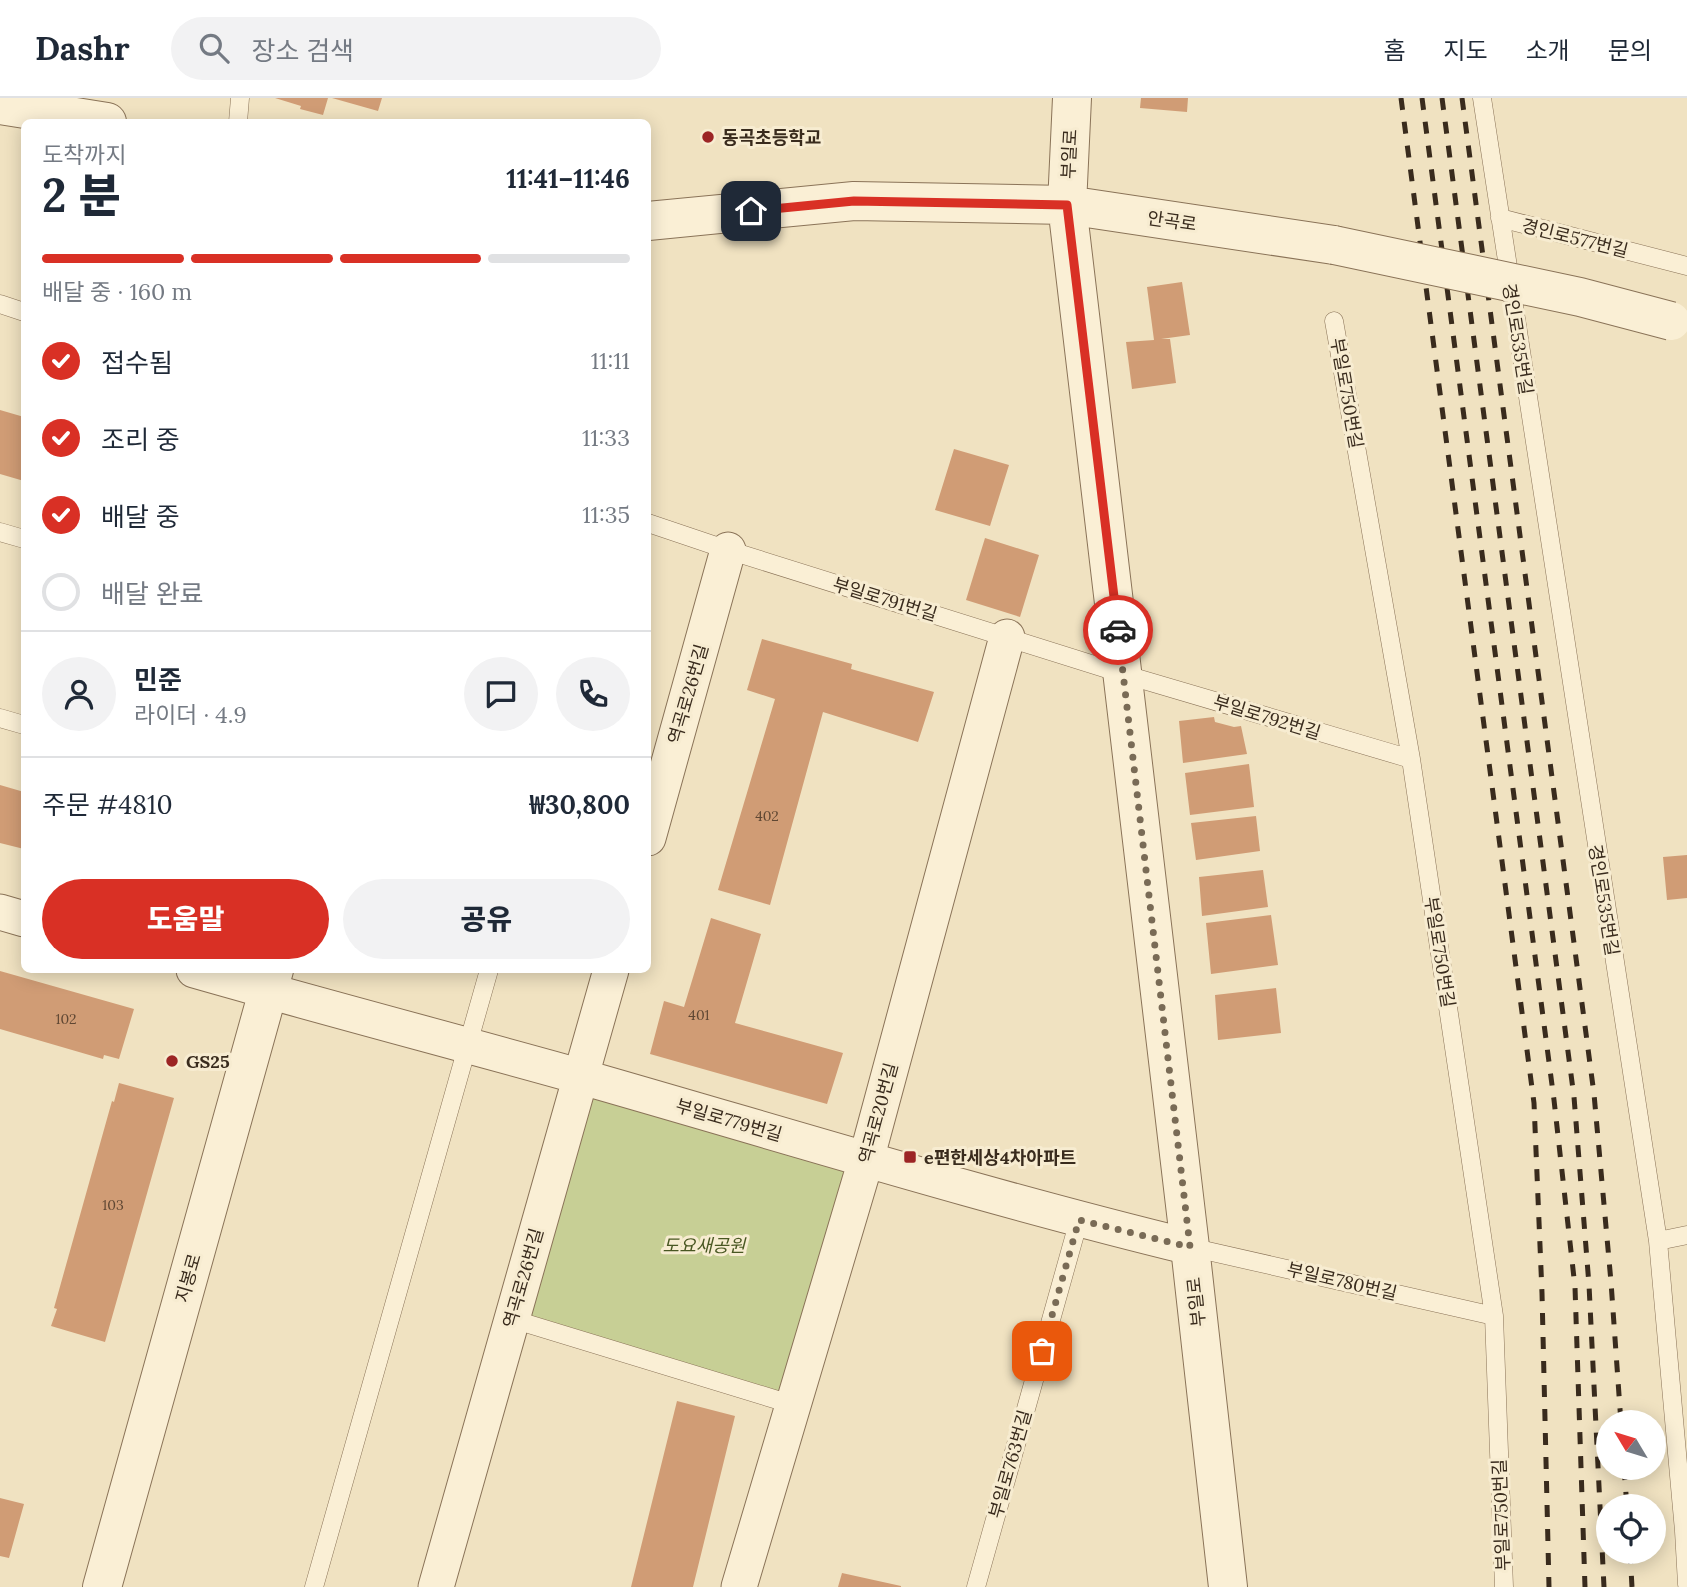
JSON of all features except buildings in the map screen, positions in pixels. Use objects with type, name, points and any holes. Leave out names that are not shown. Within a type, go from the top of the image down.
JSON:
[{"type":"street","name":"부일로","points":[[1072,98],[1067,205],[1228,1587]]},
{"type":"street","points":[[0,105],[88,119]]},
{"type":"street","name":"안곡로","points":[[651,221],[854,201],[1067,205],[1334,245],[1580,297],[1679,323]]},
{"type":"street","name":"역곡로26번길","points":[[651,827],[728,550]]},
{"type":"street","name":"역곡로20번길","points":[[739,1587],[866,1160],[1007,637]]},
{"type":"street","points":[[0,912],[21,918]]},
{"type":"street","name":"부일로779번길","points":[[217,973],[272,980],[467,1046],[1079,1220],[1190,1247]]},
{"type":"street","name":"역곡로26번길","points":[[436,1587],[610,973]]},
{"type":"street","name":"지봉로","points":[[102,1587],[272,980]]},
{"type":"lane","points":[[237,119],[240,98]]},
{"type":"lane","name":"경인로577번길","points":[[1482,98],[1500,218],[1687,266]]},
{"type":"lane","name":"경인로535번길","points":[[1500,218],[1658,1241],[1687,1584]]},
{"type":"lane","points":[[0,304],[21,312]]},
{"type":"lane","name":"부일로750번길","points":[[1334,321],[1411,760],[1494,1316],[1504,1587]]},
{"type":"lane","name":"부일로791번길","points":[[651,524],[1123,674]]},
{"type":"lane","points":[[0,532],[21,538]]},
{"type":"lane","name":"부일로792번길","points":[[1123,674],[1411,760]]},
{"type":"lane","points":[[0,718],[21,724]]},
{"type":"lane","points":[[314,1587],[488,973]]},
{"type":"lane","name":"부일로763번길","points":[[976,1587],[1079,1220]]},
{"type":"lane","points":[[1658,1241],[1687,1235]]},
{"type":"lane","name":"부일로780번길","points":[[1190,1247],[1494,1316]]},
{"type":"lane","points":[[512,1319],[794,1405]]},
{"type":"green space","name":"도요새공원","points":[[581,1077],[866,1160],[794,1405],[512,1319]]},
{"type":"railway","points":[[1401,98],[1534,1103],[1542,1293],[1549,1587]]},
{"type":"railway","points":[[1422,98],[1554,1100],[1575,1287],[1585,1587]]},
{"type":"railway","points":[[1442,98],[1574,1097],[1589,1285],[1604,1587]]},
{"type":"railway","points":[[1462,98],[1594,1094],[1620,1410]]},
{"type":"railway","points":[[1625,1480],[1626,1494]]},
{"type":"railway","points":[[1631,1564],[1632,1587]]},
{"type":"way so far","points":[[1042,1351],[1079,1220],[1190,1247],[1118,630]]},
{"type":"place","name":"동곡초등학교","points":[[708,137]]},
{"type":"place","name":"GS25","points":[[172,1061]]},
{"type":"place","name":"e편한세상4차아파트","points":[[910,1157]]},
{"type":"route","points":[[751,211],[854,201],[1067,205],[1118,630]]}]
